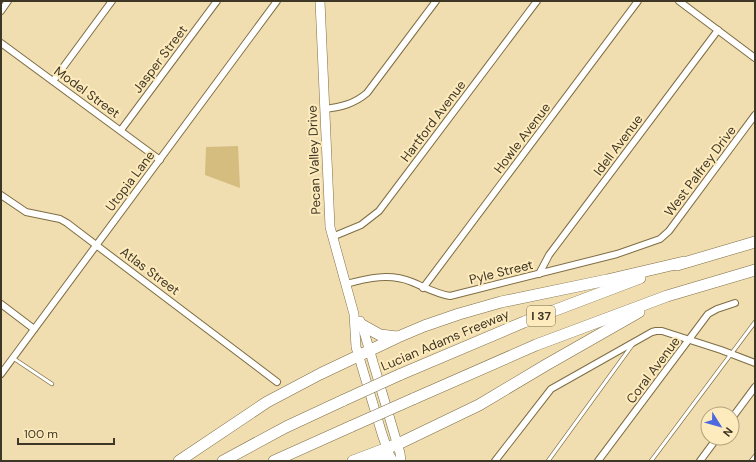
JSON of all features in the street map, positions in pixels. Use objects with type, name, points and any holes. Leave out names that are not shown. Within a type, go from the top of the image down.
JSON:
[{"type":"highway","name":"Lucian Adams Freeway","points":[[223,461],[286,427],[344,400],[524,322],[684,262],[755,242]]},
{"type":"highway","points":[[179,461],[267,402],[359,355],[442,319],[501,302],[684,262]]},
{"type":"highway","name":"I 37","points":[[274,461],[530,348],[667,296],[755,270]]},
{"type":"highway","points":[[358,459],[387,449],[479,406],[546,365],[667,296]]},
{"type":"highway","points":[[362,325],[380,335],[398,337]]},
{"type":"highway","points":[[358,459],[376,458],[390,461]]},
{"type":"main road","name":"Pecan Valley Drive","points":[[320,1],[329,216],[332,237],[354,314],[356,345],[387,449],[393,461]]},
{"type":"main road","name":"Pecan Valley Drive","points":[[354,314],[362,325],[370,350],[398,444],[401,461]]},
{"type":"street","points":[[1,11],[8,1]]},
{"type":"street","points":[[53,81],[112,1]]},
{"type":"street","name":"Jasper Street","points":[[121,130],[217,1]]},
{"type":"street","name":"Utopia Lane","points":[[1,374],[277,1]]},
{"type":"street","points":[[325,109],[356,102],[367,93],[436,1]]},
{"type":"street","name":"Hartford Avenue","points":[[332,237],[361,225],[379,211],[537,1]]},
{"type":"street","name":"Howle Avenue","points":[[423,288],[638,1]]},
{"type":"street","points":[[679,1],[755,58]]},
{"type":"street","name":"Idell Avenue","points":[[539,274],[549,255],[718,30]]},
{"type":"street","name":"Model Street","points":[[1,43],[160,160]]},
{"type":"street","name":"West Palfrey Drive","points":[[660,239],[669,231],[755,116]]},
{"type":"street","name":"Atlas Street","points":[[1,195],[26,212],[60,219],[277,382]]},
{"type":"street","name":"Pyle Street","points":[[346,284],[368,278],[388,277],[401,279],[423,288],[450,296],[617,254],[660,239]]},
{"type":"street","name":"Coral Avenue","points":[[598,461],[708,314],[717,309],[735,303]]},
{"type":"street","points":[[1,304],[34,329]]},
{"type":"street","points":[[495,461],[509,445],[551,389],[656,331],[689,340],[755,363]]},
{"type":"street","points":[[740,407],[755,387]]},
{"type":"street","points":[[700,461],[711,446]]},
{"type":"lane","points":[[651,461],[755,322]]},
{"type":"lane","points":[[548,461],[635,342]]},
{"type":"lane","points":[[13,358],[52,384]]},
{"type":"lane","points":[[751,461],[755,456]]},
{"type":"shaded area","points":[[238,146],[240,188],[205,175],[206,147]]}]
